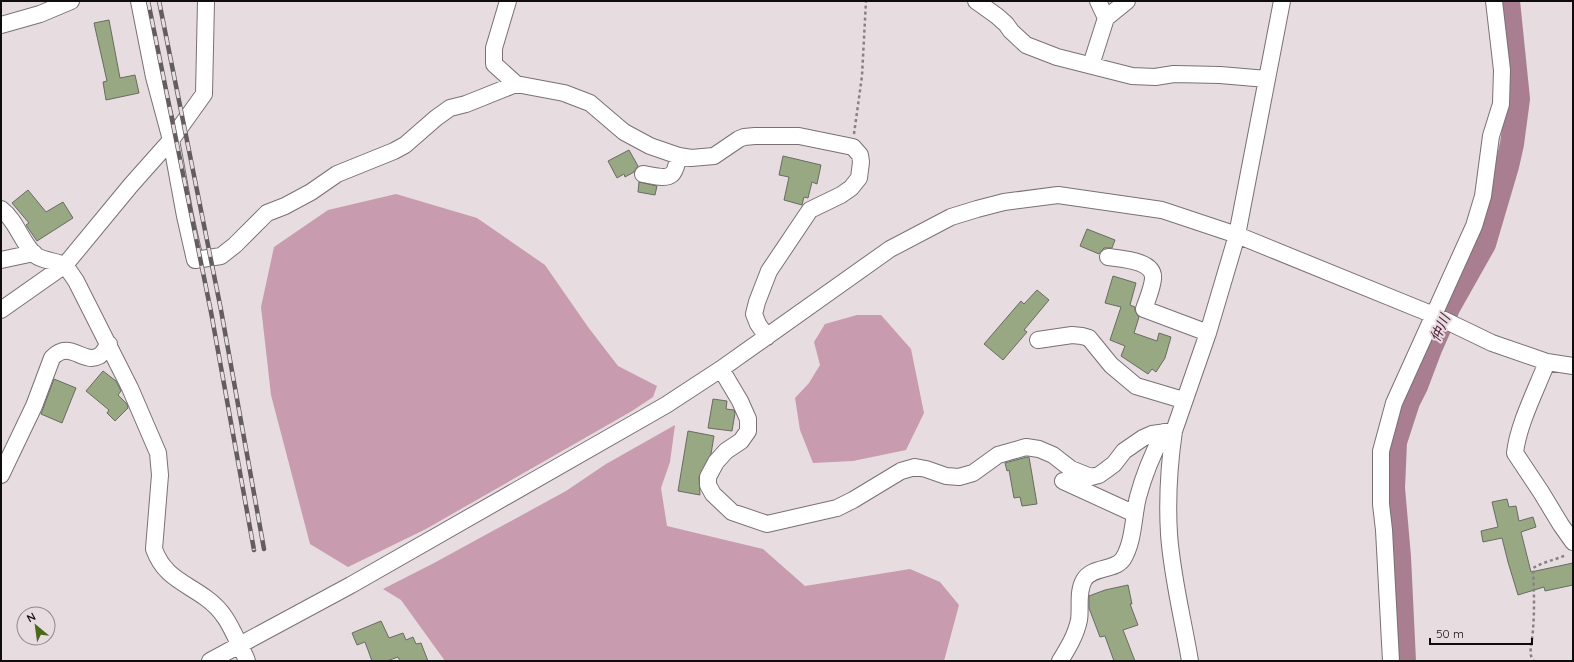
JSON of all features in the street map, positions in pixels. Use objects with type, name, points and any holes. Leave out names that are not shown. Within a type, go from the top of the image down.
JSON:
[{"type":"street","points":[[1,25],[40,14],[72,1]]},
{"type":"street","points":[[139,1],[154,77],[171,140],[195,260],[222,256],[267,213],[311,192],[338,174],[405,145],[450,108],[466,104],[516,84]]},
{"type":"street","points":[[1,310],[65,265],[131,185],[171,140],[204,94],[206,1]]},
{"type":"street","points":[[508,1],[494,48],[494,64],[516,84],[564,93],[590,104],[624,132],[650,146],[679,156],[691,158],[714,156],[744,137],[799,136],[853,147],[860,155],[862,162],[859,178],[851,188],[841,195],[810,210],[769,271],[754,314],[758,324],[767,337]]},
{"type":"street","points":[[976,1],[983,5],[998,9],[1011,31],[1026,45],[1057,57],[1132,76],[1155,77],[1174,74],[1220,75],[1268,79]]},
{"type":"street","points":[[1098,1],[1106,18]]},
{"type":"street","points":[[1091,65],[1106,18],[1128,1]]},
{"type":"street","points":[[1060,661],[1075,634],[1079,618],[1080,590],[1083,581],[1097,570],[1118,564],[1122,560],[1132,532],[1138,498],[1151,456],[1169,431],[1183,400],[1208,333],[1237,235],[1282,1]]},
{"type":"street","points":[[1391,661],[1381,498],[1381,451],[1394,403],[1435,316],[1474,226],[1483,196],[1491,136],[1501,104],[1502,70],[1494,1]]},
{"type":"street","points":[[643,174],[665,177],[671,176],[674,173],[679,156]]},
{"type":"street","points":[[210,661],[351,585],[666,405],[721,369],[890,250],[951,217],[1004,202],[1058,195],[1162,210],[1237,235],[1435,316],[1492,343],[1547,362],[1573,366]]},
{"type":"street","points":[[1,209],[16,225],[34,253],[43,259],[65,265],[76,281],[109,344],[147,424],[158,453],[160,475],[154,549],[158,559],[165,570],[206,598],[226,617],[233,629],[239,645],[245,654],[247,661]]},
{"type":"street","points":[[1,260],[34,253]]},
{"type":"street","points":[[1108,257],[1138,262],[1150,269],[1153,277],[1144,309],[1208,333]]},
{"type":"street","points":[[1038,340],[1072,335],[1089,338],[1111,365],[1136,386],[1183,400]]},
{"type":"street","points":[[1,475],[34,406],[52,358],[57,353],[67,350],[87,357],[95,357],[102,354],[109,344]]},
{"type":"street","points":[[1547,362],[1528,411],[1515,453],[1542,492],[1570,548]]},
{"type":"street","points":[[721,369],[748,418],[748,431],[741,440],[726,451],[716,462],[708,477],[708,485],[713,494],[732,512],[767,524],[836,508],[853,500],[902,471],[915,467],[946,476],[959,477],[973,473],[998,455],[1026,448],[1039,449],[1054,455],[1071,469],[1091,477],[1099,475],[1106,470],[1124,451],[1139,440],[1152,434],[1169,431]]},
{"type":"street","points":[[1169,431],[1169,535],[1190,661]]},
{"type":"street","points":[[1062,481],[1135,514]]},
{"type":"path","points":[[853,147],[862,76],[866,1]]},
{"type":"path","points":[[1535,661],[1530,656],[1534,626],[1533,568],[1538,564],[1555,560],[1570,548]]},
{"type":"shaded area","points":[[396,194],[477,218],[545,265],[588,327],[618,366],[657,386],[653,397],[632,411],[426,529],[348,567],[310,544],[271,395],[261,307],[274,247],[328,210]]},
{"type":"shaded area","points":[[857,315],[881,315],[911,349],[924,413],[906,450],[853,461],[813,463],[800,430],[795,398],[809,383],[820,365],[814,342],[825,324]]},
{"type":"shaded area","points":[[675,425],[670,462],[661,488],[667,526],[763,549],[805,586],[910,569],[940,582],[959,605],[944,661],[445,661],[401,600],[383,589],[566,491],[606,464]]},
{"type":"building","points":[[109,20],[120,78],[135,75],[139,93],[106,100],[103,82],[107,81],[94,23]]},
{"type":"building","points":[[629,150],[638,166],[634,172],[625,177],[624,174],[617,178],[608,161]]},
{"type":"building","points":[[783,156],[821,165],[817,184],[812,182],[808,198],[804,197],[802,205],[784,200],[789,177],[779,175]]},
{"type":"building","points":[[639,182],[657,186],[655,195],[638,192]]},
{"type":"building","points":[[28,190],[46,212],[63,202],[73,218],[37,241],[26,225],[29,223],[12,203]]},
{"type":"building","points":[[1087,229],[1115,240],[1112,248],[1104,248],[1099,254],[1080,246]]},
{"type":"building","points":[[1113,276],[1136,283],[1130,305],[1135,307],[1135,311],[1139,317],[1134,333],[1157,341],[1159,333],[1171,337],[1165,358],[1156,372],[1152,369],[1148,374],[1121,356],[1125,346],[1110,340],[1121,307],[1105,303]]},
{"type":"building","points":[[1037,290],[1049,300],[1024,330],[1027,332],[1003,360],[984,344],[1021,301],[1024,304]]},
{"type":"building","points":[[103,371],[116,381],[121,391],[118,395],[127,404],[128,408],[115,421],[107,413],[109,410],[86,391]]},
{"type":"building","points":[[54,379],[76,388],[62,423],[41,414]]},
{"type":"building","points":[[713,399],[727,401],[726,409],[734,410],[735,413],[732,431],[708,428]]},
{"type":"building","points":[[688,431],[714,436],[711,454],[699,477],[700,495],[678,491]]},
{"type":"building","points":[[1029,457],[1037,504],[1022,506],[1020,497],[1014,498],[1009,470],[1007,471],[1005,463]]},
{"type":"building","points":[[1507,499],[1509,507],[1516,506],[1519,521],[1533,517],[1536,527],[1521,532],[1531,572],[1573,563],[1573,585],[1545,591],[1544,587],[1518,595],[1502,538],[1483,542],[1481,531],[1498,527],[1492,502]]},
{"type":"building","points":[[1128,585],[1132,604],[1130,604],[1138,625],[1123,630],[1135,661],[1114,661],[1105,636],[1100,637],[1089,608],[1089,596],[1105,590]]},
{"type":"building","points":[[381,621],[389,638],[403,633],[406,640],[413,637],[416,644],[421,643],[428,661],[400,661],[398,657],[387,661],[372,661],[365,642],[357,645],[352,633]]},
{"type":"waterway","name":"仲川","points":[[1404,661],[1399,557],[1393,488],[1395,442],[1408,402],[1449,306],[1484,244],[1507,166],[1512,144],[1518,99],[1508,1]]},
{"type":"railway","points":[[148,1],[211,312],[254,550]]},
{"type":"railway","points":[[159,1],[221,310],[264,549]]}]
